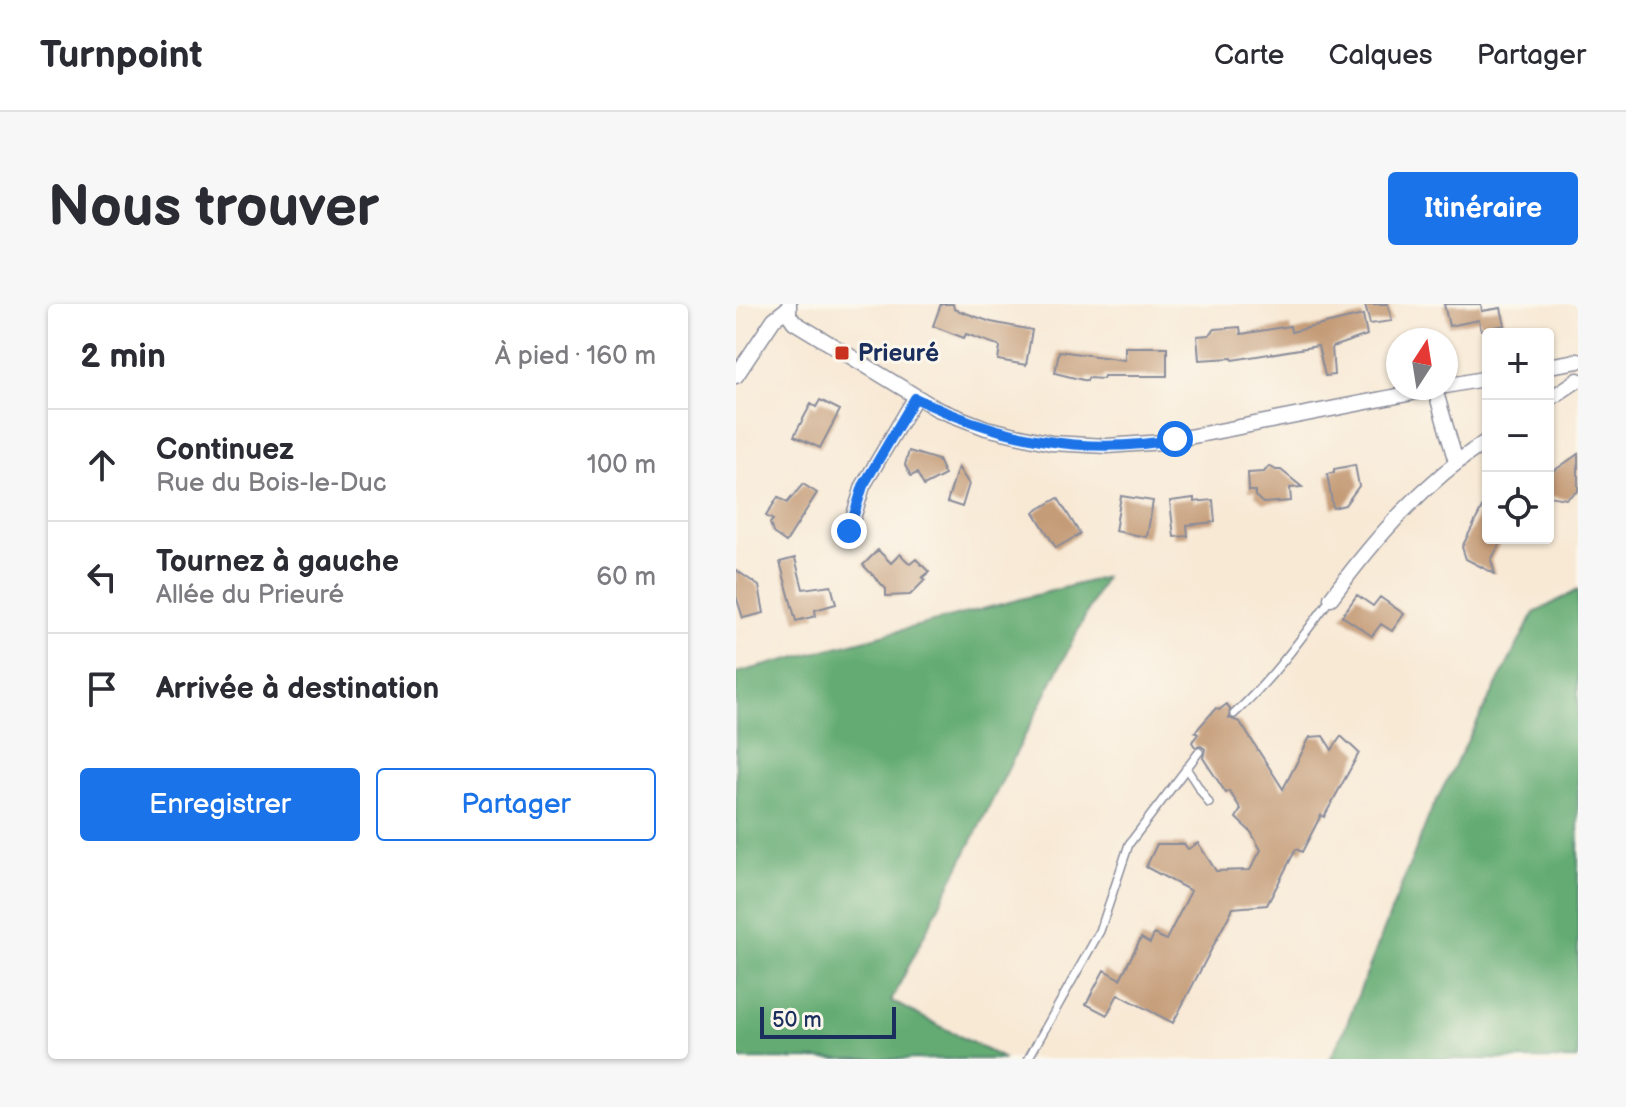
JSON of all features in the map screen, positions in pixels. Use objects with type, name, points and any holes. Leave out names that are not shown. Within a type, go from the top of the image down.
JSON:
[{"type":"street","points":[[736,376],[774,319],[788,306],[794,322],[915,398],[976,424],[1051,443],[1107,446],[1163,442],[1386,398]]},
{"type":"street","points":[[1554,365],[1578,361]]},
{"type":"street","points":[[1458,384],[1482,379]]},
{"type":"street","points":[[1554,396],[1578,380]]},
{"type":"street","points":[[849,531],[863,486],[915,398]]},
{"type":"street","points":[[1439,400],[1456,462]]},
{"type":"street","points":[[1331,598],[1365,552],[1430,483],[1482,444]]},
{"type":"lane","points":[[1234,714],[1270,675],[1331,598]]},
{"type":"lane","points":[[1028,1059],[1100,931],[1129,844],[1199,752]]},
{"type":"lane","points":[[1186,768],[1209,803]]},
{"type":"green space","points":[[1105,577],[891,1001],[1004,1059],[736,1059],[736,673]]},
{"type":"green space","points":[[1578,590],[1578,1059],[1330,1059],[1431,811],[1534,613]]},
{"type":"building","points":[[941,304],[953,304],[954,309],[991,322],[1032,330],[1026,365],[998,360],[998,345],[966,334],[964,338],[933,326]]},
{"type":"building","points":[[1365,304],[1388,304],[1392,321],[1370,324]]},
{"type":"building","points":[[1444,304],[1481,304],[1482,311],[1501,308],[1505,325],[1481,330],[1479,320],[1449,326]]},
{"type":"building","points":[[1363,315],[1367,335],[1332,347],[1334,375],[1325,376],[1318,346],[1233,360],[1199,360],[1197,336],[1209,335],[1215,329],[1240,327],[1241,334],[1290,326],[1291,332]]},
{"type":"building","points":[[1125,347],[1167,347],[1167,376],[1104,376],[1103,379],[1088,378],[1087,381],[1055,373],[1059,351],[1125,360]]},
{"type":"building","points":[[820,400],[840,410],[820,448],[794,436],[811,404],[816,407]]},
{"type":"building","points":[[909,451],[938,460],[945,475],[924,486],[917,473],[911,476],[905,465]]},
{"type":"building","points":[[1578,454],[1578,491],[1566,499],[1554,497],[1554,471]]},
{"type":"building","points":[[1355,465],[1359,486],[1345,505],[1333,508],[1327,474],[1334,473],[1334,469]]},
{"type":"building","points":[[1269,466],[1281,470],[1302,487],[1290,488],[1291,501],[1263,503],[1255,496],[1255,491],[1249,491],[1248,473],[1264,472]]},
{"type":"building","points":[[958,467],[969,484],[962,507],[947,502]]},
{"type":"building","points":[[803,484],[817,493],[786,542],[773,533],[770,523],[773,520],[766,516],[778,497],[787,503]]},
{"type":"building","points":[[1121,496],[1153,501],[1147,537],[1115,531]]},
{"type":"building","points":[[1058,498],[1080,534],[1056,548],[1034,512]]},
{"type":"building","points":[[1194,498],[1194,502],[1213,500],[1215,522],[1187,525],[1188,536],[1174,537],[1170,501]]},
{"type":"building","points":[[1482,508],[1482,544],[1500,544],[1491,560],[1495,574],[1466,559],[1462,547]]},
{"type":"building","points":[[878,550],[891,563],[900,554],[910,564],[916,559],[929,572],[922,578],[925,580],[910,595],[886,596],[886,589],[863,565]]},
{"type":"building","points":[[795,558],[803,589],[831,585],[836,604],[815,610],[816,616],[796,621],[780,562]]},
{"type":"building","points":[[736,570],[759,586],[764,613],[743,618],[736,596]]},
{"type":"building","points":[[1357,595],[1373,606],[1380,597],[1404,614],[1392,631],[1381,624],[1372,636],[1342,616]]},
{"type":"building","points":[[1227,704],[1229,718],[1240,722],[1283,789],[1310,737],[1323,736],[1332,750],[1341,736],[1359,753],[1302,852],[1296,849],[1267,905],[1233,908],[1173,1023],[1118,994],[1107,1015],[1086,1004],[1104,970],[1120,979],[1141,938],[1150,943],[1154,934],[1166,940],[1191,891],[1146,867],[1157,844],[1184,844],[1188,849],[1198,843],[1216,871],[1250,870],[1261,850],[1251,832],[1236,818],[1241,809],[1229,791],[1226,793],[1203,758],[1205,749],[1195,747],[1192,742],[1198,734],[1195,732],[1216,708],[1219,710]]},
{"type":"place","name":"Prieuré","points":[[842,353]]},
{"type":"route","points":[[849,531],[863,486],[915,398],[986,428],[1051,443],[1107,446],[1175,439]]}]
